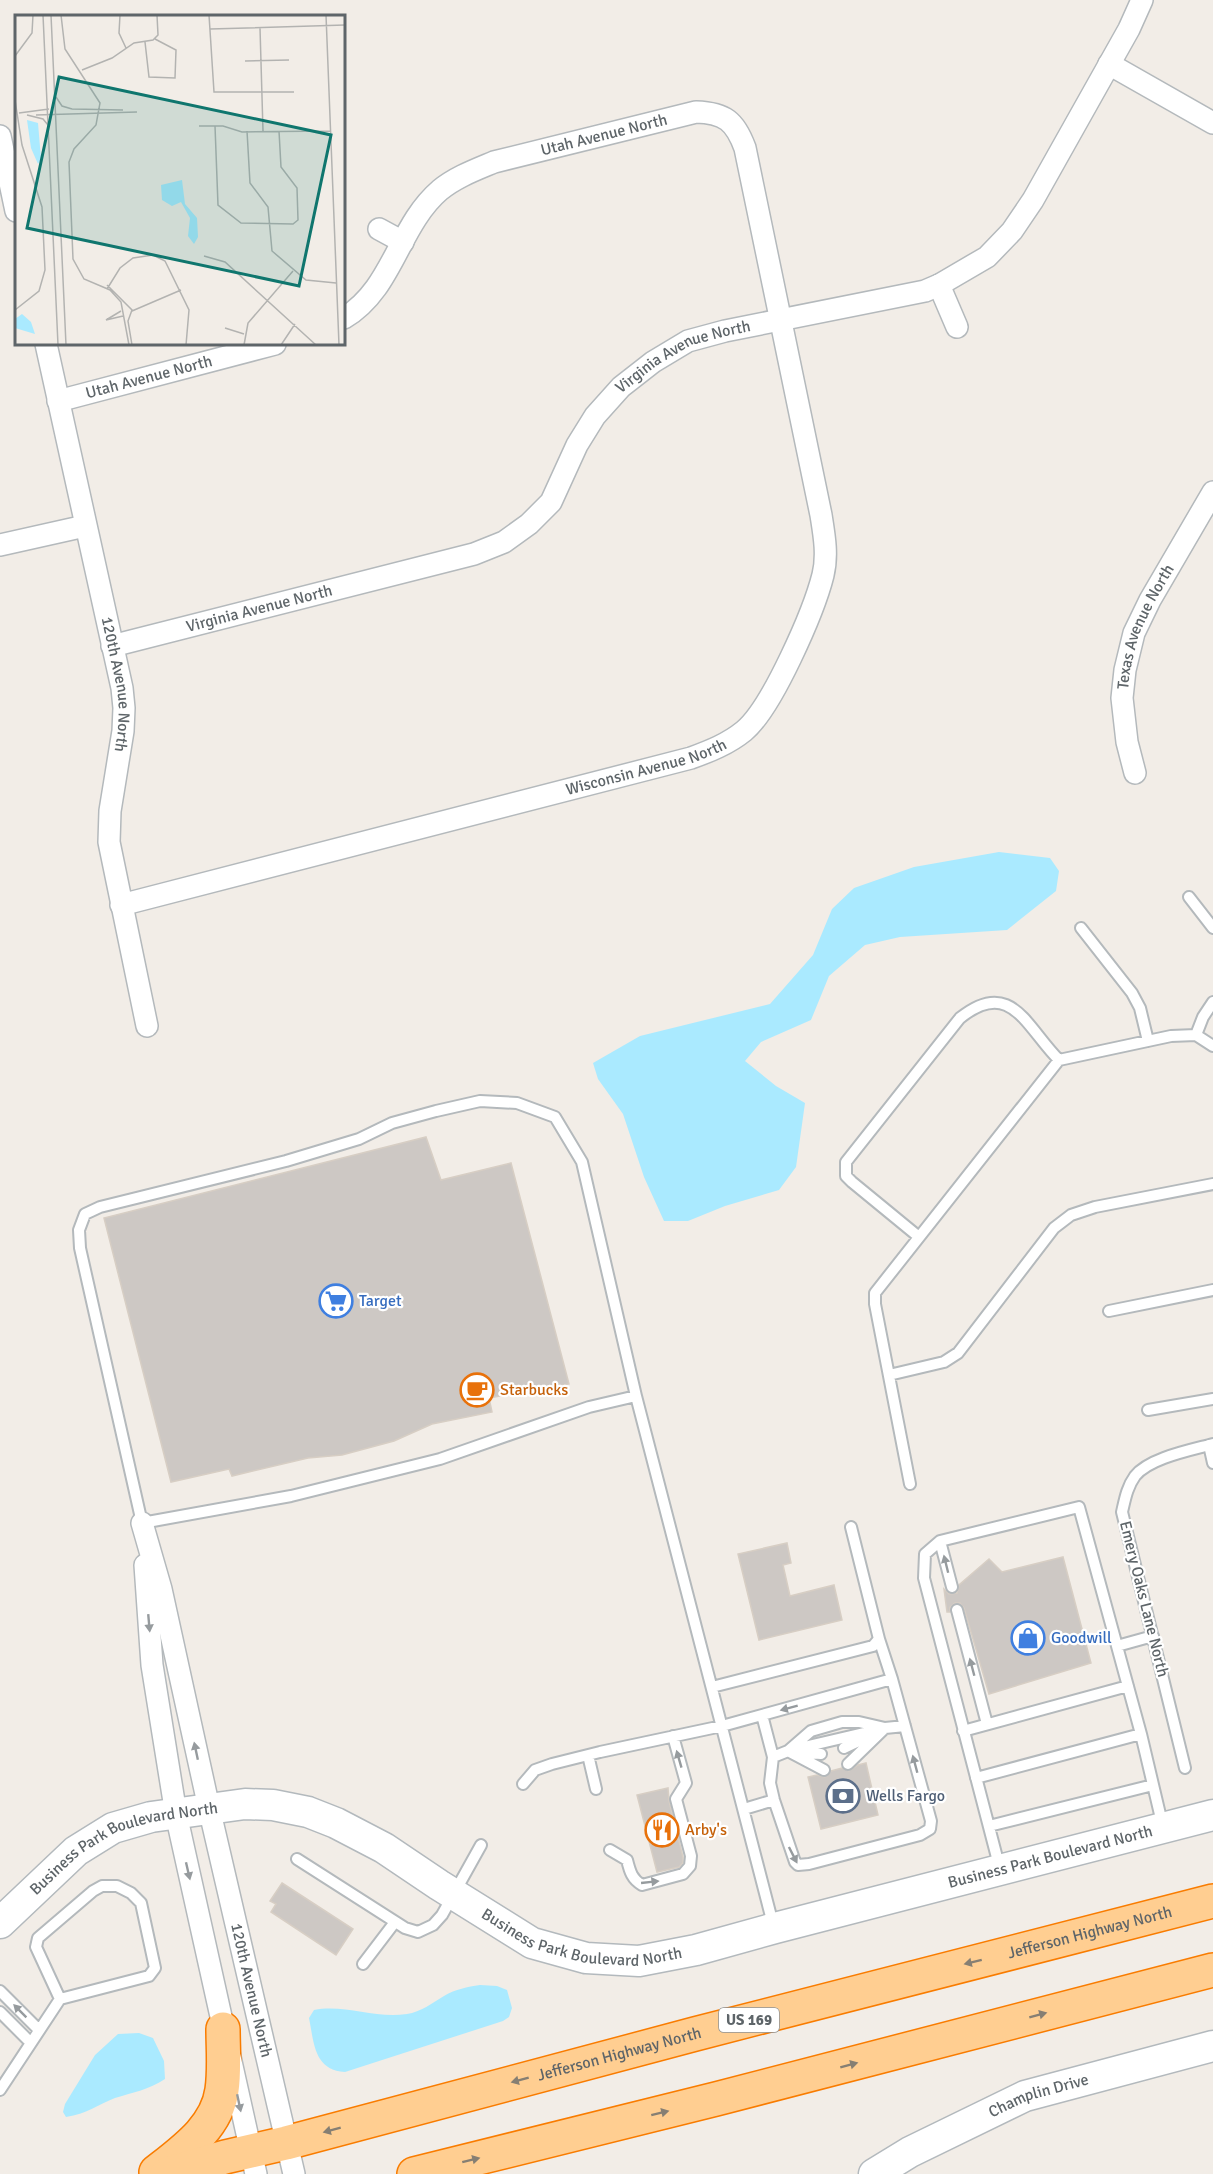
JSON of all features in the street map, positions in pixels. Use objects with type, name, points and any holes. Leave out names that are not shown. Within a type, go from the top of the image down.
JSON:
[{"type":"highway","name":"Jefferson Highway North","points":[[167,2174],[225,2157],[253,2163],[286,2143],[695,2034],[1213,1901]]},
{"type":"highway","points":[[414,2174],[716,2099],[1213,1970]]},
{"type":"highway","points":[[153,2174],[204,2131],[216,2111],[222,2090],[223,2029]]},
{"type":"street","name":"Virginia Avenue North","points":[[112,646],[474,554],[504,542],[529,524],[550,502],[577,445],[595,416],[621,387],[653,362],[688,341],[903,296],[939,285],[987,258],[1012,231],[1033,200],[1129,29],[1142,0]]},
{"type":"street","points":[[1109,64],[1213,123]]},
{"type":"street","name":"Utah Avenue North","points":[[345,317],[357,310],[378,287],[420,211],[440,190],[466,173],[494,162],[696,112],[711,112],[728,118],[739,132],[745,148],[780,320]]},
{"type":"street","points":[[0,136],[15,206]]},
{"type":"street","points":[[379,229],[403,242]]},
{"type":"street","points":[[939,285],[957,327]]},
{"type":"street","name":"Wisconsin Avenue North","points":[[121,905],[691,758],[720,747],[746,730],[766,704],[781,677],[815,598],[823,573],[825,545],[821,515],[780,320]]},
{"type":"street","name":"120th Avenue North","points":[[46,345],[124,708],[121,755],[110,811],[109,842],[147,1026]]},
{"type":"street","name":"Utah Avenue North","points":[[58,401],[271,345]]},
{"type":"street","name":"Texas Avenue North","points":[[1135,773],[1127,742],[1122,698],[1125,670],[1134,633],[1150,600],[1210,505]]},
{"type":"street","points":[[0,545],[85,526]]},
{"type":"street","points":[[142,1523],[152,1665],[176,1814],[253,2163]]},
{"type":"street","name":"120th Avenue North","points":[[142,1523],[161,1589],[294,2174]]},
{"type":"street","name":"Business Park Boulevard North","points":[[0,1923],[76,1851],[95,1837],[134,1821],[245,1804],[273,1805],[308,1812],[336,1823],[384,1848],[453,1895],[532,1943],[586,1958],[639,1961],[696,1950],[1213,1815]]},
{"type":"street","name":"Champlin Drive","points":[[874,2174],[910,2152],[1025,2096],[1213,2046]]},
{"type":"lane","points":[[1189,897],[1213,928]]},
{"type":"lane","points":[[1081,928],[1132,993],[1140,1008],[1148,1041]]},
{"type":"lane","points":[[919,1238],[846,1176],[846,1162],[853,1153],[960,1018],[986,1002],[1006,1004],[1019,1013],[1059,1060]]},
{"type":"lane","points":[[1196,1035],[1203,1017],[1213,1002]]},
{"type":"lane","points":[[910,1484],[875,1304],[876,1293],[1059,1060],[1172,1036],[1196,1035],[1213,1046]]},
{"type":"lane","points":[[636,1396],[590,1407],[440,1459],[291,1496],[142,1523],[80,1248],[79,1230],[85,1214],[100,1207],[286,1161],[359,1139],[392,1123],[436,1111],[480,1101],[517,1103],[555,1117],[582,1162],[636,1396],[774,1928]]},
{"type":"lane","points":[[889,1375],[944,1362],[958,1353],[1054,1228],[1071,1215],[1095,1207],[1213,1184]]},
{"type":"lane","points":[[1109,1311],[1213,1290]]},
{"type":"lane","points":[[1148,1410],[1213,1399]]},
{"type":"lane","name":"Emery Oaks Lane North","points":[[1185,1768],[1122,1512],[1127,1490],[1136,1474],[1152,1463],[1211,1444],[1213,1464]]},
{"type":"lane","points":[[1000,1869],[924,1578],[925,1554],[940,1541],[1079,1507],[1141,1734],[1164,1828]]},
{"type":"lane","points":[[762,1715],[773,1757],[770,1783],[774,1800],[792,1858],[798,1864],[808,1864],[926,1833],[930,1829],[931,1821],[879,1639],[852,1527]]},
{"type":"lane","points":[[940,1541],[952,1587]]},
{"type":"lane","points":[[957,1610],[987,1724]]},
{"type":"lane","points":[[1117,1646],[1153,1636]]},
{"type":"lane","points":[[712,1687],[873,1646],[879,1639]]},
{"type":"lane","points":[[523,1784],[535,1770],[588,1755],[722,1726],[892,1679]]},
{"type":"lane","points":[[963,1731],[1128,1686]]},
{"type":"lane","points":[[773,1757],[788,1751],[810,1731],[842,1722],[859,1722],[885,1728],[905,1726]]},
{"type":"lane","points":[[885,1728],[846,1756],[885,1728]]},
{"type":"lane","points":[[976,1778],[1141,1734]]},
{"type":"lane","points":[[610,1850],[627,1860],[631,1875],[642,1885],[684,1874],[690,1866],[691,1856],[676,1799],[686,1782],[673,1736]]},
{"type":"lane","points":[[788,1751],[822,1762]]},
{"type":"lane","points":[[588,1755],[596,1789]]},
{"type":"lane","points":[[989,1826],[1153,1785]]},
{"type":"lane","points":[[744,1809],[774,1800]]},
{"type":"lane","points":[[297,1859],[405,1929],[418,1932],[428,1928],[442,1915],[481,1845]]},
{"type":"lane","points":[[0,2090],[60,1999],[149,1976],[155,1968],[141,1903],[131,1893],[117,1886],[102,1886],[38,1938],[36,1947],[60,1999]]},
{"type":"lane","points":[[363,1964],[395,1922]]},
{"type":"lane","points":[[0,1991],[39,2030]]},
{"type":"lane","points":[[0,2012],[31,2043]]},
{"type":"water","points":[[999,852],[1050,858],[1059,871],[1056,891],[1007,930],[900,937],[865,945],[829,976],[811,1020],[761,1042],[745,1061],[776,1086],[805,1103],[796,1167],[779,1190],[725,1206],[688,1221],[664,1221],[644,1177],[623,1114],[598,1079],[593,1063],[640,1036],[770,1004],[813,955],[832,909],[854,888],[914,867]]},
{"type":"water","points":[[480,1985],[497,1986],[507,1990],[512,2008],[509,2017],[503,2021],[345,2072],[327,2066],[317,2054],[309,2018],[314,2010],[337,2009],[383,2015],[407,2014],[422,2009],[453,1992]]},
{"type":"water","points":[[139,2033],[153,2038],[164,2061],[165,2079],[80,2114],[66,2117],[63,2112],[65,2104],[95,2055],[118,2034]]},
{"type":"building","name":"Target","points":[[426,1137],[441,1180],[511,1163],[569,1384],[489,1398],[492,1412],[432,1424],[394,1441],[342,1455],[308,1458],[232,1476],[229,1469],[171,1482],[104,1218]]},
{"type":"building","points":[[787,1543],[791,1563],[783,1565],[790,1596],[834,1585],[842,1620],[759,1640],[738,1554]]},
{"type":"building","name":"Goodwill","points":[[1063,1557],[1091,1663],[989,1694],[964,1608],[960,1603],[955,1603],[950,1607],[950,1612],[947,1612],[944,1589],[949,1594],[957,1593],[959,1585],[989,1559],[1002,1572]]},
{"type":"building","name":"Wells Fargo","points":[[866,1763],[878,1815],[821,1829],[808,1777],[817,1775],[825,1777],[831,1771],[842,1768],[849,1771]]},
{"type":"building","name":"Arby's","points":[[668,1788],[683,1863],[679,1867],[657,1872],[637,1795]]},
{"type":"building","points":[[282,1883],[353,1929],[336,1955],[271,1912],[276,1904],[270,1901]]},
{"type":"place","name":"Target","points":[[336,1301]]},
{"type":"place","name":"Starbucks","points":[[477,1390]]},
{"type":"place","name":"Goodwill","points":[[1028,1638]]},
{"type":"place","name":"Wells Fargo","points":[[843,1796]]},
{"type":"place","name":"Arby's","points":[[662,1830]]}]
